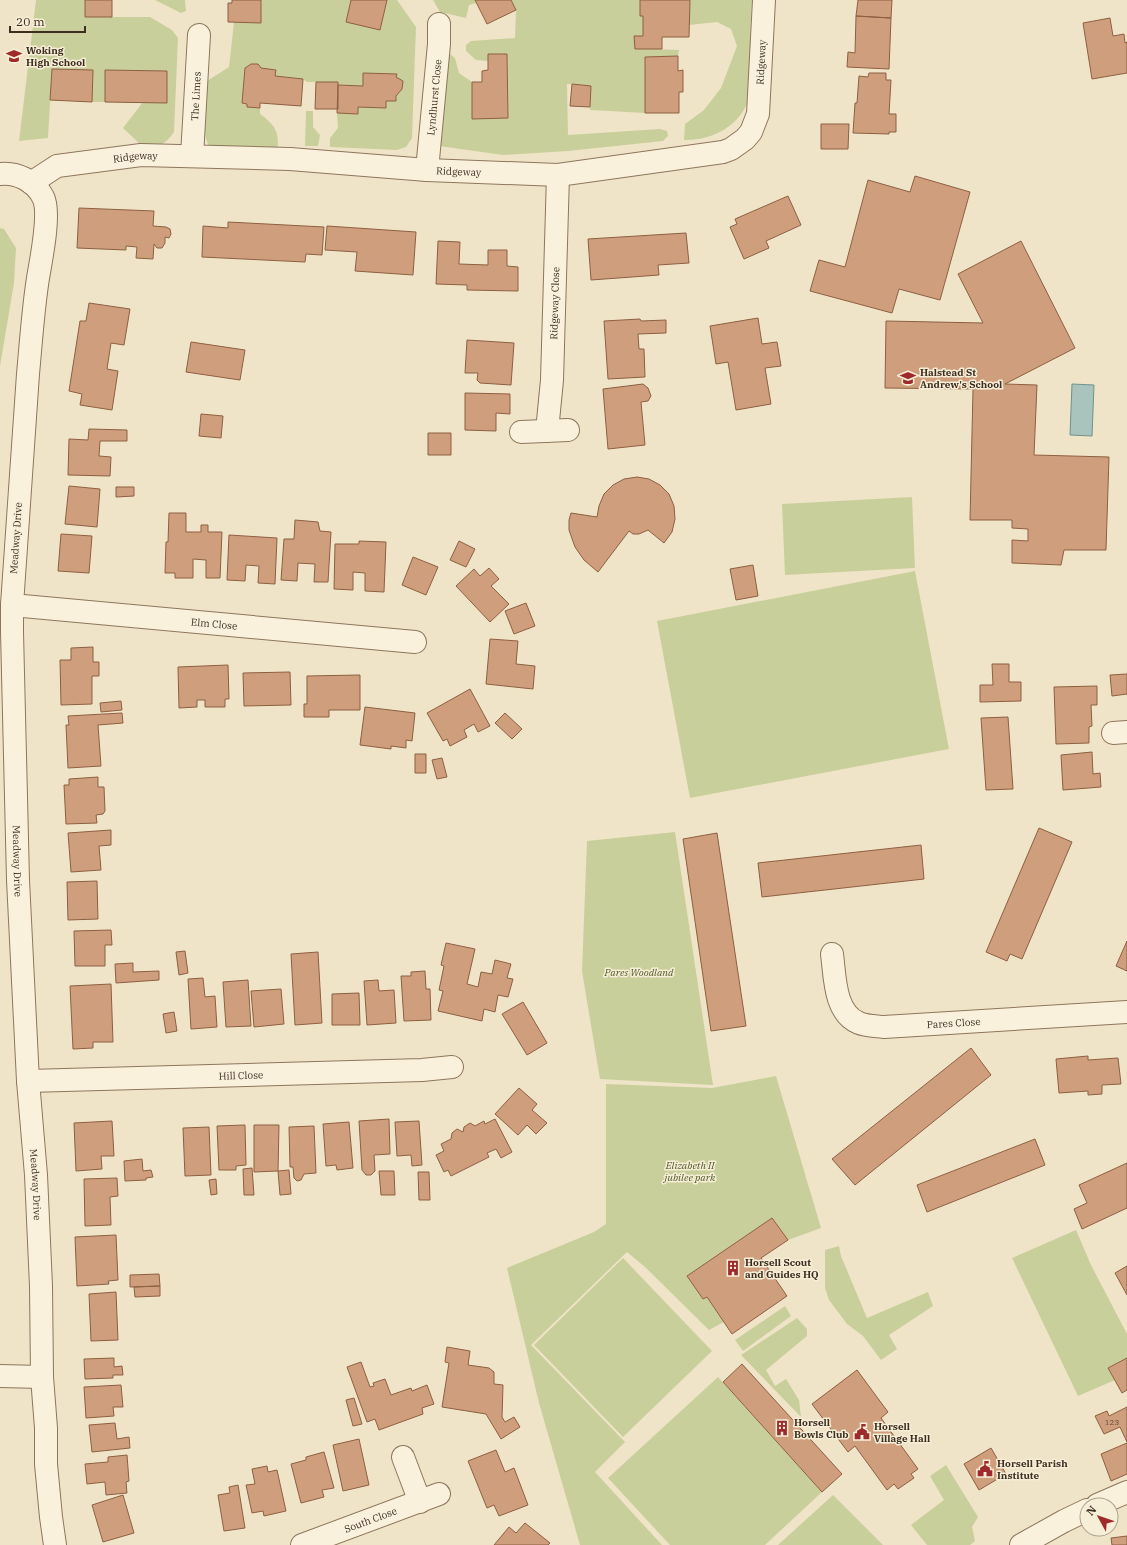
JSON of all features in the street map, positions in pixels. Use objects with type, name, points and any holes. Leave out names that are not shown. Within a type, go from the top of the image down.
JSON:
[{"type":"street","name":"Ridgeway","points":[[31,183],[57,166],[141,155],[290,159],[427,170],[558,175],[723,152],[731,149],[745,139],[751,132],[758,114],[764,0]]},
{"type":"street","name":"Lyndhurst Close","points":[[427,170],[439,44],[439,24]]},
{"type":"street","name":"The Limes","points":[[192,156],[199,35]]},
{"type":"street","points":[[0,174],[14,174],[31,183]]},
{"type":"street","name":"Ridgeway Close","points":[[521,432],[558,430],[552,380],[558,175]]},
{"type":"street","name":"Meadway Drive","points":[[31,183],[43,197],[45,223],[36,291],[24,416],[12,605],[8,796],[18,880],[28,1081],[36,1176],[41,1286],[42,1377],[48,1486],[55,1545]]},
{"type":"street","name":"Elm Close","points":[[12,605],[415,642]]},
{"type":"street","name":"Pares Close","points":[[832,954],[837,996],[847,1014],[859,1023],[884,1027],[1127,1012]]},
{"type":"street","name":"Hill Close","points":[[28,1081],[452,1068]]},
{"type":"street","points":[[0,1376],[42,1377]]},
{"type":"street","name":"South Close","points":[[302,1545],[430,1498],[403,1458]]},
{"type":"street","points":[[1115,1497],[1127,1492]]},
{"type":"street","points":[[1021,1545],[1079,1514]]},
{"type":"green space","points":[[36,0],[85,0],[85,17],[150,17],[172,30],[178,38],[174,132],[165,142],[158,146],[144,148],[123,128],[143,102],[167,103],[167,71],[105,70],[105,102],[92,102],[93,70],[52,69],[48,138],[19,141]]},
{"type":"green space","points":[[155,0],[185,0],[186,11],[181,13]]},
{"type":"green space","points":[[261,0],[351,0],[380,30],[387,0],[397,0],[416,27],[412,138],[406,147],[397,150],[330,147],[330,138],[338,128],[337,113],[358,114],[358,107],[386,108],[386,101],[396,96],[402,85],[403,81],[396,77],[397,74],[364,73],[363,86],[338,85],[338,82],[307,82],[303,79],[275,76],[275,70],[261,68],[258,64],[251,64],[245,68],[242,103],[247,104],[247,107],[260,108],[260,114],[273,126],[276,131],[278,141],[276,154],[210,148],[207,141],[204,124],[207,81],[229,67],[234,22],[261,22]]},
{"type":"green space","points":[[433,0],[475,0],[476,3],[469,5],[466,18],[440,12]]},
{"type":"green space","points":[[511,0],[640,0],[640,16],[643,16],[643,36],[635,36],[635,48],[679,50],[678,56],[645,57],[645,113],[590,110],[591,86],[567,84],[568,135],[660,129],[667,131],[668,136],[663,141],[568,151],[503,155],[439,146],[442,56],[450,54],[455,58],[459,73],[472,82],[472,118],[508,118],[507,54],[488,54],[488,61],[476,60],[466,51],[466,45],[471,41],[515,38],[516,10]]},
{"type":"green space","points":[[690,0],[752,0],[750,43],[751,86],[749,98],[745,108],[732,124],[714,135],[694,140],[684,140],[685,124],[704,110],[721,88],[737,46],[731,29],[717,22],[689,25]]},
{"type":"green space","points":[[306,111],[313,111],[313,127],[320,135],[318,146],[305,146]]},
{"type":"green space","points":[[0,228],[4,229],[16,248],[14,283],[0,366]]},
{"type":"green space","points":[[912,497],[915,568],[785,575],[782,504]]},
{"type":"green space","points":[[915,571],[949,749],[690,798],[657,621]]},
{"type":"green space","name":"Pares Woodland","points":[[675,832],[713,1085],[600,1079],[582,971],[587,841]]},
{"type":"green space","name":"Elizabeth II jubilee park","points":[[776,1076],[821,1228],[788,1240],[772,1218],[687,1276],[703,1299],[707,1297],[724,1322],[709,1330],[645,1267],[627,1252],[531,1345],[625,1442],[595,1472],[662,1545],[580,1545],[539,1403],[507,1268],[594,1232],[606,1224],[606,1084],[712,1088]]},
{"type":"green space","points":[[1076,1230],[1091,1265],[1127,1334],[1127,1358],[1108,1368],[1115,1380],[1078,1396],[1012,1258]]},
{"type":"green space","points":[[839,1246],[841,1256],[867,1318],[928,1292],[933,1306],[889,1335],[897,1349],[881,1360],[863,1336],[847,1324],[829,1300],[825,1288],[825,1250]]},
{"type":"green space","points":[[623,1258],[712,1351],[623,1437],[534,1345]]},
{"type":"green space","points":[[785,1306],[791,1316],[743,1351],[735,1340]]},
{"type":"green space","points":[[797,1318],[807,1329],[807,1336],[766,1370],[775,1386],[786,1379],[799,1400],[801,1417],[741,1355]]},
{"type":"green space","points":[[718,1377],[822,1492],[765,1545],[670,1545],[608,1478]]},
{"type":"green space","points":[[946,1465],[978,1517],[972,1527],[975,1541],[970,1545],[927,1545],[911,1525],[944,1500],[930,1476]]},
{"type":"green space","points":[[833,1495],[883,1545],[778,1545]]},
{"type":"water","points":[[1072,384],[1094,385],[1092,436],[1070,435]]},
{"type":"building","points":[[85,0],[112,0],[112,17],[85,17]]},
{"type":"building","points":[[232,0],[261,0],[261,23],[228,22],[228,3],[232,3]]},
{"type":"building","points":[[351,0],[387,0],[380,30],[346,22]]},
{"type":"building","points":[[475,0],[511,0],[516,10],[487,24]]},
{"type":"building","points":[[640,0],[690,0],[689,37],[662,37],[662,49],[635,49],[634,36],[643,36],[643,16],[640,16]]},
{"type":"building","points":[[858,0],[892,0],[891,18],[856,16]]},
{"type":"building","points":[[856,16],[891,18],[889,69],[847,67],[848,52],[855,53]]},
{"type":"building","points":[[1110,18],[1113,36],[1124,34],[1125,43],[1127,42],[1127,73],[1092,79],[1083,23]]},
{"type":"building","points":[[488,54],[507,54],[508,118],[472,119],[472,82],[482,82],[482,71],[488,70]]},
{"type":"building","points":[[678,56],[678,71],[683,70],[683,92],[679,92],[679,113],[645,113],[645,57]]},
{"type":"building","points":[[251,64],[258,64],[261,68],[276,70],[275,76],[303,79],[301,106],[260,103],[260,108],[247,107],[247,104],[242,103],[245,68]]},
{"type":"building","points":[[52,69],[93,70],[92,102],[50,100]]},
{"type":"building","points":[[105,70],[167,71],[167,103],[105,102]]},
{"type":"building","points":[[363,73],[397,74],[396,77],[403,81],[402,89],[396,96],[396,101],[386,101],[386,108],[358,107],[358,114],[337,113],[338,85],[363,86]]},
{"type":"building","points":[[869,73],[886,73],[886,80],[891,80],[889,114],[896,114],[896,132],[889,132],[889,134],[853,133],[859,76],[868,77]]},
{"type":"building","points":[[316,82],[338,82],[338,109],[315,109]]},
{"type":"building","points":[[572,84],[591,86],[590,107],[570,106]]},
{"type":"building","points":[[821,124],[849,124],[848,149],[821,149]]},
{"type":"building","points":[[915,176],[970,192],[940,300],[899,289],[892,313],[810,291],[819,260],[845,267],[868,180],[910,192]]},
{"type":"building","points":[[788,196],[801,225],[766,241],[769,248],[744,259],[730,227],[737,224],[735,219]]},
{"type":"building","points":[[79,208],[154,211],[153,226],[166,227],[170,229],[171,234],[169,238],[165,237],[165,243],[162,248],[157,248],[154,244],[153,259],[136,258],[137,247],[126,246],[126,250],[77,248]]},
{"type":"building","points":[[228,222],[324,227],[322,255],[306,254],[305,262],[202,257],[203,226],[228,228]]},
{"type":"building","points":[[327,226],[416,232],[413,275],[355,271],[357,252],[325,250]]},
{"type":"building","points":[[686,233],[689,263],[658,265],[659,275],[591,280],[588,239]]},
{"type":"building","points":[[438,241],[460,242],[459,264],[488,265],[488,250],[507,250],[507,266],[518,267],[518,291],[467,290],[467,285],[436,284]]},
{"type":"building","points":[[1021,241],[1075,348],[1005,384],[1037,385],[1034,455],[1109,457],[1106,550],[1064,550],[1061,565],[1012,563],[1012,540],[1028,541],[1028,529],[1012,528],[1012,520],[970,520],[973,389],[885,388],[886,321],[983,323],[958,274]]},
{"type":"building","points":[[89,303],[130,309],[124,345],[111,343],[107,369],[118,371],[112,410],[80,405],[82,394],[69,391],[80,321],[86,321]]},
{"type":"building","points":[[758,318],[762,344],[777,342],[781,366],[765,368],[771,404],[736,410],[728,362],[716,364],[710,326]]},
{"type":"building","points":[[640,319],[641,321],[666,320],[666,333],[638,334],[639,349],[644,349],[645,377],[608,379],[604,321]]},
{"type":"building","points":[[467,340],[514,343],[511,385],[480,383],[477,380],[478,373],[465,373]]},
{"type":"building","points":[[191,342],[245,350],[240,380],[186,372]]},
{"type":"building","points":[[643,384],[648,388],[651,396],[648,401],[641,402],[645,445],[608,449],[603,389]]},
{"type":"building","points":[[465,393],[510,394],[510,414],[496,413],[496,431],[465,430]]},
{"type":"building","points":[[201,414],[223,416],[221,438],[199,436]]},
{"type":"building","points":[[89,429],[127,430],[127,441],[100,441],[99,456],[111,457],[110,476],[68,475],[69,439],[88,440]]},
{"type":"building","points":[[428,433],[451,433],[451,455],[428,455]]},
{"type":"building","points":[[637,477],[649,479],[660,485],[669,494],[674,506],[675,519],[672,532],[664,543],[648,530],[639,534],[633,534],[629,531],[598,572],[584,560],[575,547],[569,530],[571,513],[597,517],[599,506],[604,494],[613,485],[624,479]]},
{"type":"building","points":[[69,486],[100,489],[97,527],[65,524]]},
{"type":"building","points":[[116,487],[134,487],[134,496],[116,497]]},
{"type":"building","points":[[169,513],[186,513],[186,532],[201,532],[201,525],[208,525],[208,532],[222,532],[220,578],[206,578],[206,560],[193,559],[193,578],[175,578],[175,573],[165,573]]},
{"type":"building","points":[[295,520],[318,522],[320,531],[331,532],[328,582],[314,582],[315,564],[298,563],[297,581],[281,580],[284,539],[294,539]]},
{"type":"building","points":[[61,534],[92,536],[89,573],[58,571]]},
{"type":"building","points":[[229,535],[277,538],[275,584],[258,583],[259,566],[246,565],[245,581],[227,580]]},
{"type":"building","points":[[359,541],[386,542],[384,592],[365,591],[365,573],[353,572],[353,590],[334,589],[335,544],[359,544]]},
{"type":"building","points":[[459,541],[475,549],[466,567],[450,560]]},
{"type":"building","points":[[413,557],[438,567],[426,595],[402,585]]},
{"type":"building","points":[[753,565],[758,596],[736,600],[730,569]]},
{"type":"building","points":[[489,568],[499,579],[491,586],[509,604],[490,622],[456,586],[474,569],[480,576]]},
{"type":"building","points":[[526,603],[535,626],[514,634],[505,611]]},
{"type":"building","points":[[490,639],[518,641],[516,664],[535,666],[533,689],[486,684]]},
{"type":"building","points":[[93,647],[93,662],[99,662],[99,676],[92,676],[92,704],[61,705],[60,660],[71,660],[71,648]]},
{"type":"building","points":[[992,664],[1009,664],[1009,682],[1021,682],[1021,701],[980,702],[980,685],[993,685]]},
{"type":"building","points":[[228,665],[229,699],[225,699],[225,707],[205,707],[205,700],[197,700],[197,707],[179,708],[178,667]]},
{"type":"building","points":[[290,672],[291,705],[244,706],[243,673]]},
{"type":"building","points":[[1127,674],[1127,694],[1112,696],[1110,675]]},
{"type":"building","points":[[360,675],[360,710],[329,710],[329,717],[304,717],[304,704],[307,704],[307,676]]},
{"type":"building","points":[[1097,686],[1097,705],[1091,705],[1092,726],[1089,727],[1089,743],[1056,744],[1054,687]]},
{"type":"building","points":[[470,689],[490,726],[478,732],[474,724],[464,730],[467,737],[450,746],[447,739],[443,741],[427,713]]},
{"type":"building","points":[[121,701],[122,710],[101,712],[100,703]]},
{"type":"building","points":[[365,707],[415,713],[412,741],[406,740],[406,748],[391,746],[391,749],[360,745]]},
{"type":"building","points":[[122,713],[123,723],[98,725],[101,766],[68,768],[66,725],[69,725],[68,716]]},
{"type":"building","points":[[505,713],[522,729],[512,739],[495,723]]},
{"type":"building","points":[[1008,717],[1013,789],[986,790],[981,718]]},
{"type":"building","points":[[1092,752],[1093,774],[1100,773],[1101,787],[1063,790],[1061,755]]},
{"type":"building","points":[[415,754],[426,754],[426,773],[415,773]]},
{"type":"building","points":[[442,758],[447,777],[437,779],[432,760]]},
{"type":"building","points":[[98,777],[98,787],[104,787],[105,811],[103,814],[96,815],[97,823],[66,824],[64,785],[69,785],[69,779]]},
{"type":"building","points":[[1039,828],[1072,842],[1022,959],[1010,954],[1007,961],[986,952]]},
{"type":"building","points":[[111,830],[111,845],[99,846],[101,870],[71,872],[68,833]]},
{"type":"building","points":[[717,833],[746,1026],[711,1031],[683,839]]},
{"type":"building","points":[[921,845],[924,879],[762,897],[758,863]]},
{"type":"building","points":[[97,881],[98,919],[68,920],[67,882]]},
{"type":"building","points":[[111,930],[112,945],[105,945],[105,966],[75,966],[74,931]]},
{"type":"building","points":[[1127,941],[1127,971],[1116,966]]},
{"type":"building","points":[[446,943],[475,949],[467,984],[478,987],[481,972],[492,974],[495,960],[511,964],[507,978],[513,979],[508,997],[498,995],[495,1012],[484,1009],[482,1021],[438,1011],[443,991],[439,990],[444,966],[441,965]]},
{"type":"building","points":[[185,951],[188,973],[179,975],[176,952]]},
{"type":"building","points":[[318,952],[322,1023],[295,1025],[291,954]]},
{"type":"building","points":[[133,963],[133,972],[159,971],[159,980],[116,983],[115,964]]},
{"type":"building","points":[[425,971],[426,989],[430,989],[431,1020],[404,1021],[401,976],[411,976],[411,972]]},
{"type":"building","points":[[203,978],[205,997],[215,996],[217,1027],[191,1029],[188,979]]},
{"type":"building","points":[[248,980],[251,1026],[226,1027],[223,982]]},
{"type":"building","points":[[378,980],[379,991],[394,990],[396,1023],[367,1025],[364,981]]},
{"type":"building","points":[[111,984],[113,1042],[93,1042],[93,1048],[73,1049],[70,986]]},
{"type":"building","points":[[281,989],[284,1024],[254,1027],[251,991]]},
{"type":"building","points":[[359,993],[360,1025],[332,1025],[332,994]]},
{"type":"building","points":[[523,1002],[547,1043],[527,1055],[502,1014]]},
{"type":"building","points":[[174,1012],[177,1031],[166,1033],[163,1014]]},
{"type":"building","points":[[971,1048],[991,1075],[855,1185],[832,1159]]},
{"type":"building","points":[[1088,1056],[1088,1060],[1118,1058],[1121,1084],[1102,1085],[1102,1094],[1088,1095],[1088,1091],[1059,1093],[1056,1059]]},
{"type":"building","points":[[519,1088],[537,1104],[532,1110],[547,1123],[536,1134],[527,1125],[518,1135],[495,1114]]},
{"type":"building","points":[[389,1119],[390,1154],[374,1155],[375,1171],[371,1175],[366,1175],[362,1170],[359,1121]]},
{"type":"building","points":[[495,1119],[512,1152],[501,1158],[496,1149],[487,1153],[489,1157],[451,1176],[448,1170],[444,1172],[436,1155],[444,1151],[441,1144],[451,1139],[452,1133],[457,1129],[463,1132],[464,1127],[470,1123],[475,1126],[484,1121],[485,1124]]},
{"type":"building","points":[[112,1121],[114,1156],[101,1156],[102,1169],[76,1171],[74,1123]]},
{"type":"building","points":[[419,1121],[422,1165],[412,1166],[411,1155],[397,1156],[395,1122]]},
{"type":"building","points":[[349,1122],[353,1168],[337,1170],[336,1165],[326,1166],[323,1124]]},
{"type":"building","points":[[245,1125],[246,1165],[236,1166],[236,1170],[219,1170],[217,1126]]},
{"type":"building","points":[[254,1125],[279,1125],[278,1171],[254,1172]]},
{"type":"building","points":[[314,1126],[316,1173],[304,1174],[301,1180],[297,1181],[294,1178],[293,1167],[290,1167],[289,1127]]},
{"type":"building","points":[[209,1127],[211,1175],[185,1176],[183,1128]]},
{"type":"building","points":[[1035,1139],[1045,1165],[927,1212],[917,1185]]},
{"type":"building","points":[[142,1159],[143,1171],[151,1170],[153,1177],[146,1178],[146,1180],[125,1181],[124,1161]]},
{"type":"building","points":[[1127,1163],[1127,1208],[1082,1229],[1074,1209],[1087,1203],[1079,1185]]},
{"type":"building","points":[[252,1168],[254,1195],[244,1195],[243,1169]]},
{"type":"building","points":[[289,1170],[291,1194],[280,1195],[278,1171]]},
{"type":"building","points":[[379,1171],[394,1171],[395,1195],[381,1195]]},
{"type":"building","points":[[418,1172],[429,1172],[430,1200],[419,1200]]},
{"type":"building","points":[[117,1178],[118,1196],[110,1197],[111,1225],[85,1226],[84,1179]]},
{"type":"building","points":[[216,1179],[217,1194],[211,1195],[209,1180]]},
{"type":"building","name":"Horsell Scout and Guides HQ","points":[[772,1218],[788,1240],[761,1258],[787,1296],[732,1334],[707,1297],[703,1299],[687,1276]]},
{"type":"building","points":[[116,1235],[118,1280],[108,1281],[109,1284],[77,1286],[75,1237]]},
{"type":"building","points":[[1127,1266],[1127,1295],[1115,1273]]},
{"type":"building","points":[[159,1274],[160,1286],[130,1287],[130,1275]]},
{"type":"building","points":[[160,1286],[160,1296],[135,1297],[134,1287]]},
{"type":"building","points":[[116,1292],[118,1340],[91,1341],[89,1294]]},
{"type":"building","points":[[447,1347],[470,1351],[468,1365],[489,1368],[494,1372],[494,1384],[503,1385],[502,1417],[505,1422],[514,1417],[520,1427],[501,1439],[486,1414],[442,1407],[449,1363],[445,1362]]},
{"type":"building","points":[[114,1358],[114,1367],[122,1366],[123,1375],[113,1375],[113,1378],[85,1379],[84,1359]]},
{"type":"building","points":[[1127,1358],[1127,1390],[1122,1393],[1108,1368]]},
{"type":"building","points":[[361,1362],[370,1387],[374,1386],[373,1383],[385,1379],[391,1395],[411,1388],[412,1391],[427,1385],[434,1404],[422,1408],[423,1414],[379,1430],[375,1419],[367,1422],[347,1367]]},
{"type":"building","name":"Horsell Bowls Club","points":[[742,1364],[842,1474],[822,1492],[723,1382]]},
{"type":"building","name":"Horsell Village Hall","points":[[857,1370],[888,1412],[881,1418],[918,1469],[911,1474],[914,1478],[898,1489],[894,1484],[887,1490],[855,1446],[848,1452],[812,1404]]},
{"type":"building","points":[[121,1385],[123,1407],[113,1407],[114,1416],[86,1418],[84,1387]]},
{"type":"building","points":[[354,1398],[362,1424],[353,1426],[346,1400]]},
{"type":"building","points":[[1127,1407],[1127,1442],[1120,1427],[1104,1434],[1095,1416],[1107,1411],[1109,1416]]},
{"type":"building","points":[[115,1423],[117,1439],[129,1437],[130,1448],[92,1452],[89,1425]]},
{"type":"building","points":[[359,1439],[369,1485],[343,1491],[333,1445]]},
{"type":"building","points":[[1127,1443],[1127,1474],[1111,1481],[1101,1454]]},
{"type":"building","name":"Horsell Parish Institute","points":[[991,1448],[1006,1474],[979,1490],[964,1464]]},
{"type":"building","points":[[496,1450],[505,1472],[514,1468],[528,1505],[499,1516],[494,1505],[487,1508],[468,1461]]},
{"type":"building","points":[[324,1452],[334,1488],[322,1490],[324,1497],[301,1503],[291,1464],[306,1460],[306,1457]]},
{"type":"building","points":[[127,1455],[129,1481],[126,1482],[127,1493],[106,1495],[105,1482],[87,1484],[85,1464],[108,1462],[108,1457]]},
{"type":"building","points":[[267,1466],[268,1472],[277,1470],[286,1511],[264,1516],[263,1511],[252,1513],[246,1485],[255,1484],[252,1469]]},
{"type":"building","points":[[238,1485],[245,1528],[224,1531],[218,1495],[230,1493],[229,1487]]},
{"type":"building","points":[[123,1495],[134,1533],[103,1542],[92,1505]]},
{"type":"building","points":[[525,1523],[550,1543],[548,1545],[494,1545],[509,1527],[516,1533]]},
{"type":"building","points":[[1127,1536],[1127,1545],[1112,1545],[1111,1538]]},
{"type":"place","name":"Woking High School","points":[[14,56]]},
{"type":"place","name":"Halstead St Andrew's School","points":[[908,378]]},
{"type":"place","name":"Horsell Scout and Guides HQ","points":[[733,1268]]},
{"type":"place","name":"Horsell Bowls Club","points":[[782,1428]]},
{"type":"place","name":"Horsell Village Hall","points":[[862,1432]]},
{"type":"place","name":"Horsell Parish Institute","points":[[985,1469]]}]
